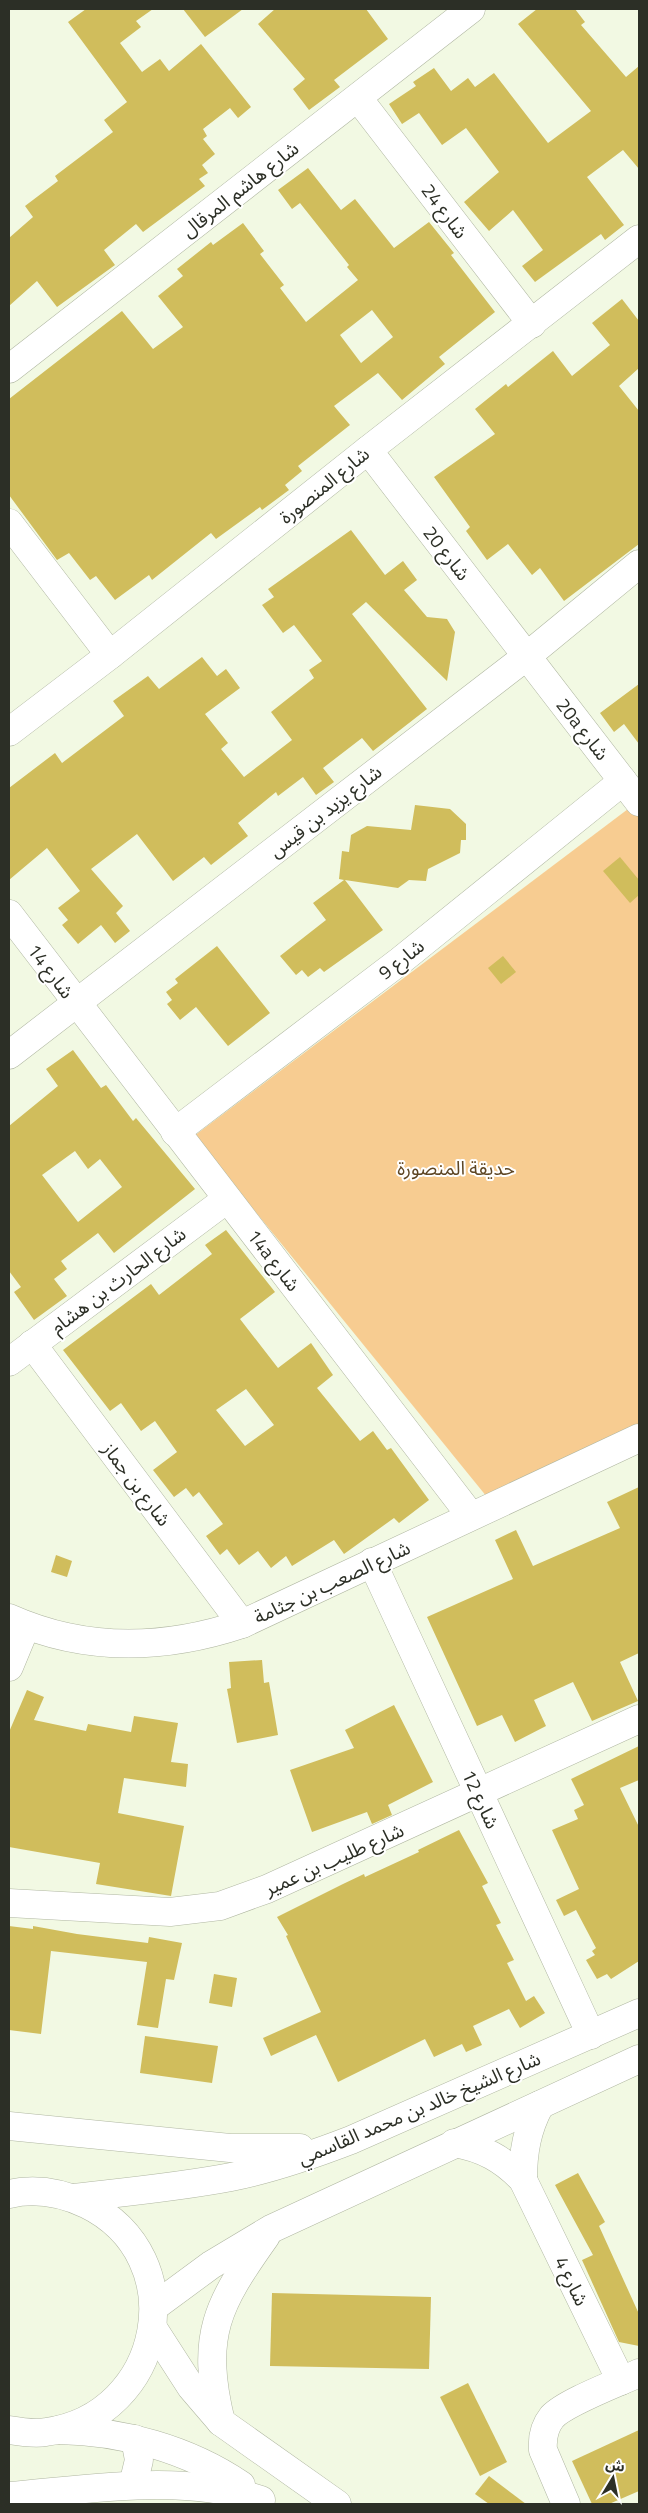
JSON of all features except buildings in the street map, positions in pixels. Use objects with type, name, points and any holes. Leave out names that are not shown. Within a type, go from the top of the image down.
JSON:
[{"type":"street","name":"شارع هاشم المرقال","points":[[9,368],[471,9]]},
{"type":"street","name":"شارع 24","points":[[358,98],[532,324]]},
{"type":"street","name":"شارع المنصورة","points":[[9,732],[110,656],[368,450],[639,239]]},
{"type":"street","name":"شارع 20","points":[[368,450],[527,656]]},
{"type":"street","points":[[9,523],[110,656]]},
{"type":"street","name":"شارع يزيد بن قيس","points":[[9,1055],[527,656],[639,564]]},
{"type":"street","name":"20a شارع","points":[[527,656],[639,802]]},
{"type":"street","name":"شارع 9","points":[[175,1132],[400,961],[623,780]]},
{"type":"street","name":"شارع 14","points":[[9,914],[76,1004]]},
{"type":"street","name":"14a شارع","points":[[76,1004],[471,1516]]},
{"type":"street","name":"شارع الحارث بن هشام","points":[[9,1362],[227,1199]]},
{"type":"street","name":"شارع بن جماز","points":[[32,1344],[242,1624]]},
{"type":"street","name":"شارع الصعب بن جثامة","points":[[17,1622],[78,1640],[133,1645],[187,1639],[242,1624],[639,1438]]},
{"type":"street","name":"شارع 12","points":[[372,1562],[591,2036]]},
{"type":"street","points":[[9,1667],[17,1622]]},
{"type":"street","name":"شارع طليب بن عمير","points":[[9,1903],[170,1912],[220,1906],[267,1889],[479,1794],[639,1719]]},
{"type":"street","name":"شارع الشيخ خالد بن محمد القاسمي","points":[[72,2198],[232,2177],[272,2167],[351,2140],[591,2036],[639,2013]]},
{"type":"street","points":[[153,2317],[211,2265],[271,2229],[639,2058]]},
{"type":"street","points":[[523,2180],[526,2141],[540,2105]]},
{"type":"street","points":[[9,2126],[252,2149],[299,2148],[351,2140]]},
{"type":"street","name":"شارع 4","points":[[454,2143],[475,2148],[494,2156],[507,2164],[523,2180],[630,2377]]},
{"type":"street","points":[[12,2192],[46,2192],[72,2198],[99,2210],[121,2229],[138,2252],[149,2278],[153,2317],[146,2356],[132,2382],[118,2397],[86,2420],[58,2430]]},
{"type":"street","points":[[221,2422],[212,2373],[215,2327],[222,2304],[233,2283],[271,2229]]},
{"type":"street","points":[[153,2317],[191,2387],[221,2422],[337,2504]]},
{"type":"street","points":[[566,2504],[545,2459],[542,2441],[544,2431],[554,2415],[630,2377]]},
{"type":"street","points":[[16,2433],[84,2430],[135,2439],[162,2447],[205,2465],[265,2502]]},
{"type":"street","points":[[133,2485],[139,2460],[135,2439]]},
{"type":"street","points":[[9,2496],[91,2497],[133,2485],[199,2485],[238,2492],[265,2502]]},
{"type":"green space","name":"حديقة المنصورة","points":[[636,803],[639,808],[639,1426],[487,1497],[194,1136]]}]
